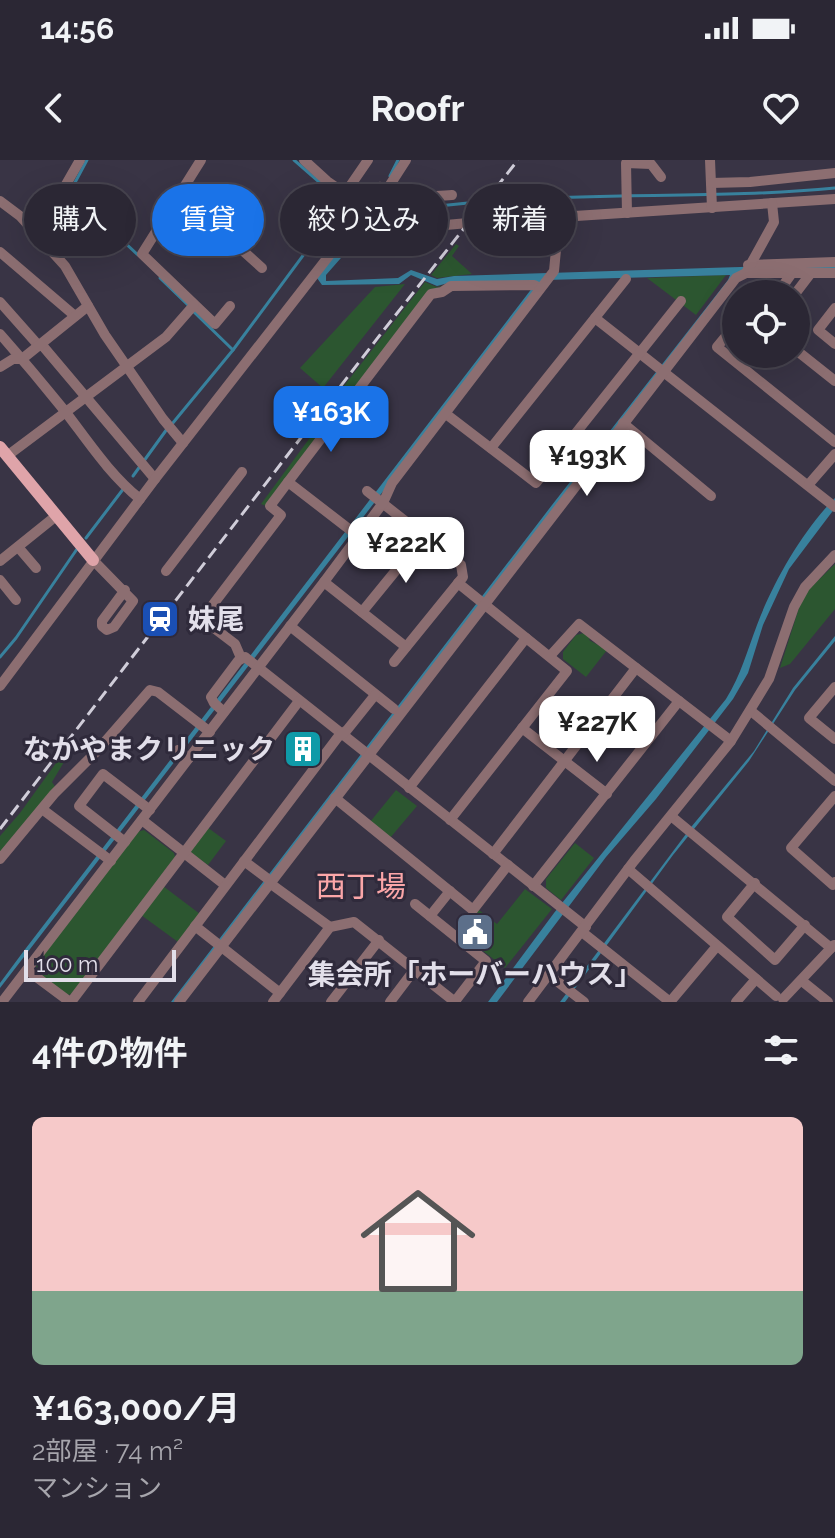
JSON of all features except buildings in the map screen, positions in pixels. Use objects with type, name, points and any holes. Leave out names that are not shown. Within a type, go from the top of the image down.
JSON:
[{"type":"main road","points":[[4,451],[93,560]]},
{"type":"street","points":[[66,184],[80,160]]},
{"type":"street","points":[[186,184],[201,160]]},
{"type":"street","points":[[304,160],[332,184]]},
{"type":"street","points":[[352,184],[368,160]]},
{"type":"street","points":[[391,184],[406,160]]},
{"type":"street","points":[[710,160],[711,195]]},
{"type":"street","points":[[626,162],[627,213]]},
{"type":"street","points":[[612,164],[651,164],[661,177]]},
{"type":"street","points":[[576,217],[627,213],[711,195],[750,182],[835,173]]},
{"type":"street","points":[[448,195],[452,195]]},
{"type":"street","points":[[711,195],[772,203],[835,199]]},
{"type":"street","points":[[0,201],[24,223]]},
{"type":"street","points":[[179,1002],[219,944],[335,798],[482,602],[662,370],[747,269],[774,222],[772,203]]},
{"type":"street","points":[[152,238],[142,254],[192,308],[215,324],[230,306]]},
{"type":"street","points":[[0,252],[75,316]]},
{"type":"street","points":[[56,256],[169,428],[183,443]]},
{"type":"street","points":[[249,256],[262,268]]},
{"type":"street","points":[[0,686],[155,479],[334,256]]},
{"type":"street","points":[[2,1002],[104,856],[119,837],[142,820],[144,805],[183,754],[210,732],[324,582],[375,497],[392,483],[403,464],[446,414],[543,283],[550,256]]},
{"type":"street","points":[[747,269],[835,262]]},
{"type":"street","points":[[747,269],[835,273]]},
{"type":"street","points":[[787,280],[792,273]]},
{"type":"street","points":[[806,280],[811,273]]},
{"type":"street","points":[[491,448],[626,279]]},
{"type":"street","points":[[241,658],[235,644],[197,616],[281,515],[270,506],[431,294],[451,286],[543,283]]},
{"type":"street","points":[[446,414],[536,483],[681,301]]},
{"type":"street","points":[[0,302],[86,396],[155,479]]},
{"type":"street","points":[[0,367],[13,359],[22,359],[88,306]]},
{"type":"street","points":[[4,451],[65,412],[166,337],[192,308]]},
{"type":"street","points":[[835,308],[818,330],[835,344]]},
{"type":"street","points":[[595,318],[833,505]]},
{"type":"street","points":[[0,334],[87,442],[140,499]]},
{"type":"street","points":[[810,361],[835,381]]},
{"type":"street","points":[[743,368],[835,442]]},
{"type":"street","points":[[623,423],[711,496]]},
{"type":"street","points":[[809,484],[835,454]]},
{"type":"street","points":[[166,571],[242,472]]},
{"type":"street","points":[[288,482],[353,532]]},
{"type":"street","points":[[375,497],[461,565],[463,577],[394,662]]},
{"type":"street","points":[[0,561],[56,516]]},
{"type":"street","points":[[362,612],[424,536]]},
{"type":"street","points":[[18,547],[36,568]]},
{"type":"street","points":[[528,1002],[628,869],[731,741],[769,679],[794,607],[805,587],[835,555]]},
{"type":"street","points":[[93,560],[125,590]]},
{"type":"street","points":[[0,580],[16,600]]},
{"type":"street","points":[[324,582],[406,647]]},
{"type":"street","points":[[450,820],[567,671],[458,583]]},
{"type":"street","points":[[550,656],[579,624],[731,741]]},
{"type":"street","points":[[290,626],[394,709]]},
{"type":"street","points":[[409,788],[526,638]]},
{"type":"street","points":[[241,658],[245,657],[259,667],[563,909],[602,949],[670,1002],[717,946]]},
{"type":"street","points":[[224,712],[211,697],[241,658]]},
{"type":"street","points":[[493,854],[636,668]]},
{"type":"street","points":[[835,687],[809,718],[835,739]]},
{"type":"street","points":[[0,859],[67,779],[96,752],[150,690],[158,692],[210,732]]},
{"type":"street","points":[[138,1002],[341,734],[375,695]]},
{"type":"street","points":[[27,970],[70,1002],[299,701]]},
{"type":"street","points":[[533,886],[679,701]]},
{"type":"street","points":[[751,711],[831,777],[835,764]]},
{"type":"street","points":[[522,728],[607,794]]},
{"type":"street","points":[[119,837],[79,806],[103,774],[144,805]]},
{"type":"street","points":[[835,796],[791,848],[833,885],[835,882]]},
{"type":"street","points":[[335,798],[473,910],[508,865]]},
{"type":"street","points":[[42,809],[104,856]]},
{"type":"street","points":[[628,869],[756,979],[782,997],[802,981],[828,944],[671,816]]},
{"type":"street","points":[[142,820],[225,885]]},
{"type":"street","points":[[244,861],[330,927]]},
{"type":"street","points":[[755,883],[727,917],[775,960],[805,925]]},
{"type":"street","points":[[430,916],[450,891]]},
{"type":"street","points":[[195,926],[277,997],[330,927],[354,922],[455,1001],[486,961],[415,904]]},
{"type":"street","points":[[331,1002],[379,940]]},
{"type":"street","points":[[390,1002],[415,969]]},
{"type":"street","points":[[549,975],[584,1002]]},
{"type":"street","points":[[736,1002],[756,979]]},
{"type":"street","points":[[802,981],[828,1002]]},
{"type":"green space","points":[[456,244],[459,246],[452,256],[472,274],[437,278],[431,275]]},
{"type":"green space","points":[[726,275],[696,315],[647,278]]},
{"type":"green space","points":[[425,282],[437,287],[449,284],[428,291],[266,506],[261,504],[312,435],[308,432]]},
{"type":"green space","points":[[405,284],[323,388],[300,368],[375,287]]},
{"type":"green space","points":[[835,564],[835,609],[790,664],[780,668],[803,595]]},
{"type":"green space","points":[[584,633],[589,640],[607,650],[586,677],[563,659],[563,652],[576,635]]},
{"type":"green space","points":[[59,759],[64,762],[52,782],[56,788],[0,856],[0,836]]},
{"type":"green space","points":[[396,790],[417,806],[390,838],[370,822]]},
{"type":"green space","points":[[207,827],[226,841],[208,865],[192,854],[190,849]]},
{"type":"green space","points":[[144,830],[175,857],[73,993],[68,995],[37,973],[36,964],[137,832]]},
{"type":"green space","points":[[575,843],[594,858],[561,900],[546,888],[546,879]]},
{"type":"green space","points":[[163,886],[200,914],[178,942],[141,915]]},
{"type":"green space","points":[[525,889],[552,909],[505,968],[460,933],[479,910],[497,924]]},
{"type":"water","points":[[333,256],[343,256],[326,275],[326,281],[398,278],[411,270],[437,279],[835,264],[835,270],[742,272],[736,280],[728,280],[730,275],[546,280],[0,988],[0,983],[23,952],[536,283],[452,282],[437,286],[411,275],[399,284],[322,285],[317,278]]},
{"type":"water","points":[[722,288],[722,298],[171,1002]]},
{"type":"water","points":[[835,498],[835,508],[789,569],[763,625],[748,673],[733,699],[656,799],[606,857],[497,1002],[488,1002],[554,913],[726,699],[780,574],[800,541]]},
{"type":"water","points":[[835,636],[835,641],[795,690],[749,761],[673,855],[565,1002],[560,1002],[692,826],[754,751],[793,688]]},
{"type":"waterway","points":[[87,160],[71,190],[73,194],[138,255]]},
{"type":"waterway","points":[[294,160],[322,184]]},
{"type":"waterway","points":[[390,176],[398,160]]},
{"type":"waterway","points":[[576,197],[835,188]]},
{"type":"waterway","points":[[448,205],[464,203]]},
{"type":"waterway","points":[[172,424],[233,350],[303,256]]},
{"type":"waterway","points":[[160,278],[189,306]]},
{"type":"waterway","points":[[194,312],[233,350]]},
{"type":"waterway","points":[[133,476],[167,429]]},
{"type":"waterway","points":[[86,538],[124,488]]},
{"type":"waterway","points":[[0,657],[77,549]]},
{"type":"railway","points":[[0,829],[518,160]]},
{"type":"place","name":"妹尾","points":[[160,619]]},
{"type":"place","name":"なかやまクリニック","points":[[303,749]]},
{"type":"place","name":"集会所「ホーバーハウス」","points":[[475,932]]},
{"type":"district","name":"西丁場","points":[[361,886]]}]
